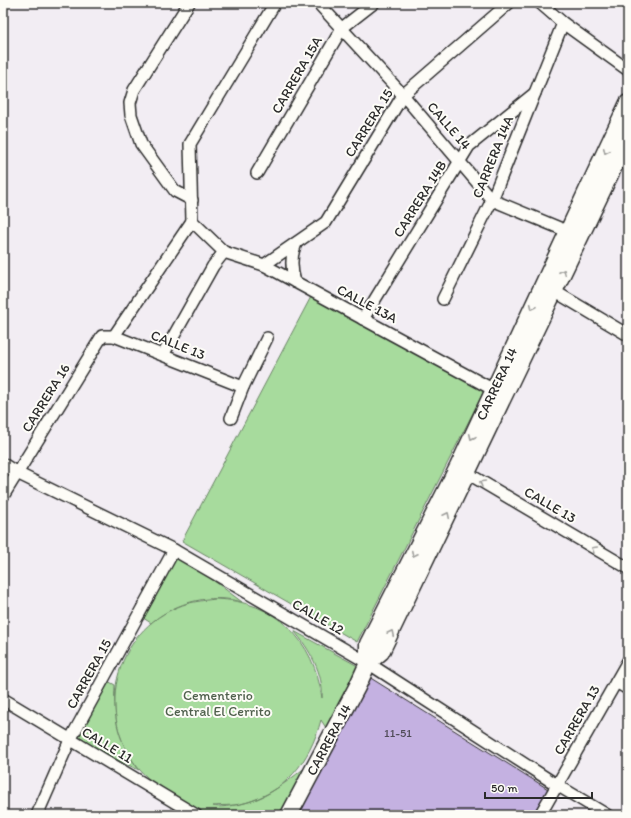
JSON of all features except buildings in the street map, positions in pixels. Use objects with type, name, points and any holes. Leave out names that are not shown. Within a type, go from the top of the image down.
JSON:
[{"type":"street","points":[[189,3],[134,90],[130,103],[131,115],[141,144],[175,192],[192,200]]},
{"type":"street","points":[[114,336],[192,221],[190,144],[275,3]]},
{"type":"street","name":"CALLE 14","points":[[318,3],[402,95],[492,200],[574,234]]},
{"type":"street","name":"CARRERA 15A","points":[[257,172],[342,28],[374,3]]},
{"type":"street","name":"CARRERA 15","points":[[264,265],[326,222],[402,95],[509,3]]},
{"type":"street","points":[[540,3],[563,23],[628,70]]},
{"type":"street","name":"CARRERA 14A","points":[[443,299],[492,200],[563,23]]},
{"type":"street","name":"CARRERA 14B","points":[[363,319],[469,146],[536,92]]},
{"type":"street","name":"CARRERA 14","points":[[289,815],[358,687],[368,663],[368,644],[463,471],[574,234],[625,137],[628,103]]},
{"type":"street","points":[[163,355],[213,266],[224,252],[192,221]]},
{"type":"street","points":[[295,282],[292,256],[296,243]]},
{"type":"street","name":"CALLE 13A","points":[[224,252],[264,265],[494,390]]},
{"type":"street","points":[[549,288],[628,335]]},
{"type":"street","name":"CARRERA 14","points":[[463,471],[494,390],[549,288]]},
{"type":"street","name":"CALLE 13","points":[[102,336],[114,336],[243,387]]},
{"type":"street","name":"CARRERA 16","points":[[3,496],[102,336]]},
{"type":"street","points":[[231,418],[243,387],[267,338]]},
{"type":"street","name":"CALLE 12","points":[[3,464],[17,473],[174,550],[368,663],[557,785],[607,815]]},
{"type":"street","name":"CALLE 13","points":[[463,471],[628,568]]},
{"type":"street","name":"CARRERA 15","points":[[37,815],[70,740],[174,550]]},
{"type":"street","name":"CARRERA 13","points":[[540,815],[628,661]]},
{"type":"street","points":[[616,682],[628,689]]},
{"type":"street","name":"CALLE 11","points":[[3,699],[196,815]]},
{"type":"green space","points":[[313,293],[487,385],[357,642],[182,541]]},
{"type":"green space","points":[[176,552],[242,602],[230,599],[206,599],[194,601],[171,610],[151,623],[140,616]]},
{"type":"green space","name":"Cementerio Central El Cerrito","points":[[216,599],[237,601],[257,607],[274,616],[301,642],[318,677],[322,698],[321,680],[318,671],[310,653],[294,631],[365,670],[330,734],[321,720],[310,749],[293,774],[284,783],[315,760],[286,815],[204,814],[157,785],[143,774],[125,746],[117,722],[115,697],[119,672],[129,650],[144,630],[164,614],[189,603]],"holes":[[[236,805],[221,807],[213,806]]]},
{"type":"green space","points":[[106,680],[115,685],[115,709],[118,730],[126,749],[139,770],[72,739]]}]
